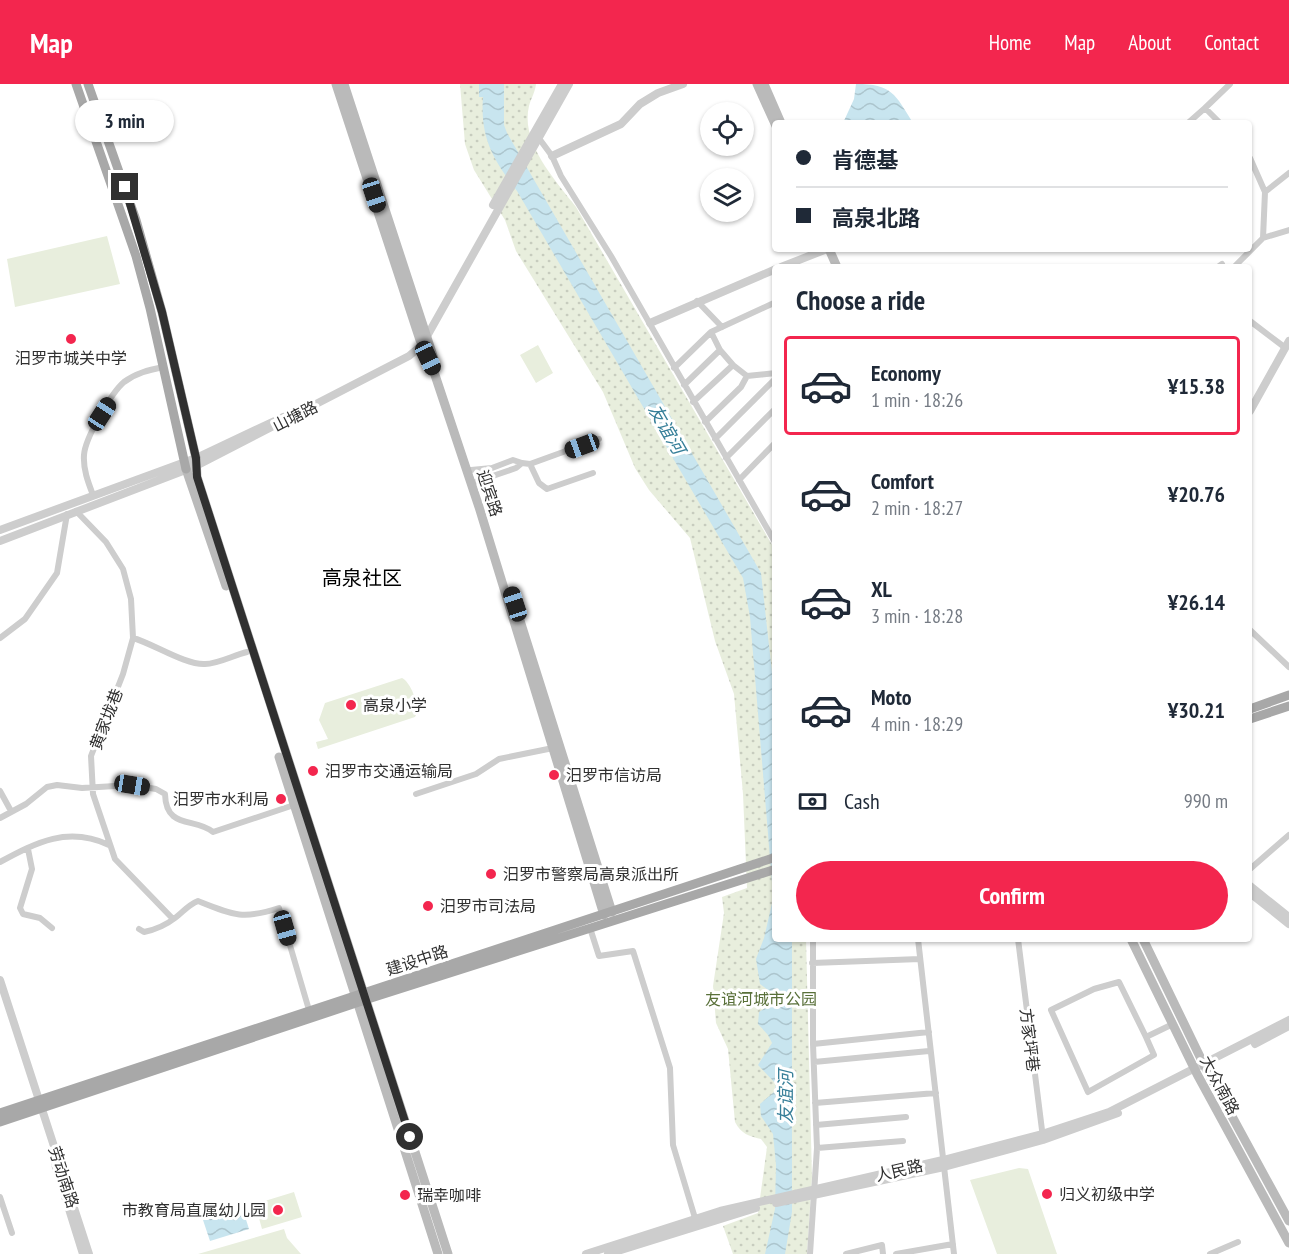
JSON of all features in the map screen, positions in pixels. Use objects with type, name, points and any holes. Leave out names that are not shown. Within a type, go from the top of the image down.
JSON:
[{"type":"main road","points":[[76,84],[136,256],[185,465],[247,652],[294,805],[448,1254]]},
{"type":"main road","points":[[88,84],[136,220],[162,312],[196,462],[197,477],[438,1254]]},
{"type":"main road","name":"迎宾路","points":[[336,84],[479,507],[553,748],[608,914]]},
{"type":"main road","name":"迎宾路","points":[[344,84],[423,339],[475,482],[608,914]]},
{"type":"main road","points":[[757,84],[773,120]]},
{"type":"main road","points":[[764,84],[780,120]]},
{"type":"main road","points":[[1252,708],[1289,695]]},
{"type":"main road","points":[[1252,717],[1289,706]]},
{"type":"main road","name":"建设中路","points":[[0,1113],[39,1105],[772,858]]},
{"type":"main road","name":"建设中路","points":[[0,1122],[39,1105],[309,1010],[360,998],[772,870]]},
{"type":"main road","name":"大众南路","points":[[1132,942],[1196,1072],[1289,1243]]},
{"type":"main road","name":"大众南路","points":[[1144,942],[1205,1067],[1288,1217]]},
{"type":"street","points":[[528,147],[562,84]]},
{"type":"street","points":[[528,147],[569,84]]},
{"type":"street","points":[[552,156],[621,124],[640,104],[658,93],[683,84]]},
{"type":"street","points":[[1191,120],[1230,84]]},
{"type":"street","points":[[1205,108],[1217,120]]},
{"type":"street","points":[[537,136],[552,156],[561,176],[650,323],[693,402],[772,531]]},
{"type":"street","name":"山塘路","points":[[0,530],[93,495],[196,462],[393,363],[423,339],[528,147]]},
{"type":"street","points":[[1252,163],[1265,192],[1263,238]]},
{"type":"street","points":[[1265,192],[1289,173]]},
{"type":"street","points":[[1252,249],[1263,238],[1289,230]]},
{"type":"street","points":[[789,264],[820,252]]},
{"type":"street","points":[[1237,264],[1249,252]]},
{"type":"street","points":[[650,323],[772,271]]},
{"type":"street","points":[[697,301],[722,327]]},
{"type":"street","points":[[674,368],[711,332],[772,304]]},
{"type":"street","points":[[1252,322],[1286,343]]},
{"type":"street","points":[[711,332],[720,350],[747,376],[772,373]]},
{"type":"street","points":[[1252,407],[1289,337]]},
{"type":"street","points":[[1252,401],[1286,343]]},
{"type":"street","points":[[684,385],[720,350]]},
{"type":"street","points":[[693,402],[733,365]]},
{"type":"street","points":[[93,495],[84,466],[84,451],[93,428],[126,381],[139,373],[163,367]]},
{"type":"street","points":[[705,422],[741,387],[747,376]]},
{"type":"street","points":[[715,439],[772,382]]},
{"type":"street","points":[[726,458],[772,412]]},
{"type":"street","points":[[471,470],[492,468],[513,460],[530,464],[599,439]]},
{"type":"street","points":[[739,480],[772,446]]},
{"type":"street","points":[[475,482],[516,468],[522,463]]},
{"type":"street","points":[[530,464],[539,483],[547,489],[593,473]]},
{"type":"street","name":"山塘路","points":[[0,541],[185,465]]},
{"type":"street","name":"黄家垅巷","points":[[76,511],[106,542],[123,569],[131,599],[133,638],[123,674],[92,756],[93,788],[115,859],[173,919]]},
{"type":"street","points":[[0,638],[25,619],[57,573],[67,514]]},
{"type":"street","points":[[1252,632],[1289,667]]},
{"type":"street","points":[[133,638],[154,644],[178,657],[205,664],[247,652]]},
{"type":"street","points":[[416,794],[476,774],[499,759],[553,748]]},
{"type":"street","points":[[0,818],[26,804],[47,787],[57,785],[93,788],[132,785],[156,789],[165,794],[169,809],[175,817],[183,823],[208,828],[213,832],[294,805]]},
{"type":"street","points":[[0,791],[11,811]]},
{"type":"street","points":[[0,862],[69,834],[93,838],[109,845]]},
{"type":"street","points":[[1252,867],[1289,834]]},
{"type":"street","points":[[28,849],[32,868],[20,908],[23,914],[40,918],[52,928]]},
{"type":"street","points":[[1252,888],[1289,917]]},
{"type":"street","points":[[1252,895],[1289,924]]},
{"type":"street","points":[[139,929],[144,932],[173,919],[190,904],[198,901],[240,916],[254,916],[279,908],[309,1010]]},
{"type":"street","points":[[590,928],[599,956],[633,951],[670,1068],[673,1145],[695,1218]]},
{"type":"street","points":[[810,1254],[814,1223],[809,1194],[817,1148],[814,1103],[813,942]]},
{"type":"street","points":[[918,942],[954,1254]]},
{"type":"street","name":"方家坪巷","points":[[1018,942],[1043,1137]]},
{"type":"street","points":[[812,963],[920,959]]},
{"type":"street","points":[[0,980],[39,1105]]},
{"type":"street","points":[[1119,982],[1146,1037],[1154,1055],[1088,1092],[1051,1010],[1094,989],[1119,982]]},
{"type":"street","points":[[0,994],[39,1105]]},
{"type":"street","points":[[1205,1067],[1289,1020]]},
{"type":"street","points":[[1146,1037],[1173,1024]]},
{"type":"street","points":[[1205,1067],[1289,1026]]},
{"type":"street","points":[[813,1044],[929,1032]]},
{"type":"street","points":[[814,1062],[929,1051]]},
{"type":"street","name":"人民路","points":[[586,1254],[695,1218],[944,1164],[1111,1117],[1205,1067]]},
{"type":"street","points":[[814,1103],[936,1093]]},
{"type":"street","name":"劳动南路","points":[[39,1105],[83,1254]]},
{"type":"street","name":"劳动南路","points":[[39,1105],[89,1254]]},
{"type":"street","points":[[816,1125],[906,1117]]},
{"type":"street","points":[[817,1148],[903,1141]]},
{"type":"street","points":[[0,1197],[2,1211],[12,1233]]},
{"type":"street","name":"人民路","points":[[608,1254],[764,1203]]},
{"type":"street","points":[[1210,1254],[1238,1242]]},
{"type":"street","points":[[896,1254],[953,1244]]},
{"type":"street","points":[[846,1254],[882,1245],[883,1254]]},
{"type":"green space","name":"友谊河城市公园","points":[[460,84],[536,84],[529,106],[528,120],[530,134],[542,161],[576,207],[772,545],[772,942],[806,942],[812,1177],[807,1254],[733,1254],[723,1226],[758,1213],[767,1147],[761,1139],[743,1132],[735,1122],[728,1049],[716,1023],[713,986],[724,913],[722,897],[747,888],[743,794],[734,694],[715,641],[690,538],[649,490],[635,468],[603,392],[516,251],[505,220],[474,170],[465,144]]},
{"type":"green space","points":[[107,236],[120,284],[15,307],[7,259]]},
{"type":"green space","points":[[538,345],[553,373],[536,383],[520,355]]},
{"type":"green space","points":[[402,678],[409,685],[414,696],[417,708],[415,717],[318,749],[316,742],[328,739],[319,720],[325,703]]},
{"type":"green space","points":[[1019,1168],[1028,1169],[1057,1254],[997,1254],[970,1180]]},
{"type":"green space","points":[[294,1192],[302,1217],[262,1229],[255,1204]]},
{"type":"green space","points":[[284,1229],[287,1238],[301,1254],[198,1254]]},
{"type":"water","name":"友谊河","points":[[479,84],[504,84],[504,125],[507,133],[761,573],[772,673],[772,887],[750,617],[743,578],[517,191],[501,169],[486,136],[483,97],[479,97]]},
{"type":"water","points":[[856,84],[878,86],[897,98],[911,120],[844,120],[854,99]]},
{"type":"water","name":"友谊河","points":[[772,903],[772,942],[792,942],[792,1212],[785,1254],[765,1254],[775,1209],[776,1165],[773,1134],[761,1116],[760,1104],[774,1092],[776,1084],[758,1065],[772,1043],[758,1024],[759,1012],[771,1004],[772,993],[760,984],[756,959],[764,938]]},
{"type":"water","points":[[242,1207],[249,1229],[210,1241],[203,1220]]},
{"type":"place","name":"汨罗市城关中学","points":[[71,339]]},
{"type":"place","name":"高泉小学","points":[[351,705]]},
{"type":"place","name":"汨罗市交通运输局","points":[[313,771]]},
{"type":"place","name":"汨罗市信访局","points":[[554,775]]},
{"type":"place","name":"汨罗市水利局","points":[[281,799]]},
{"type":"place","name":"汨罗市警察局高泉派出所","points":[[491,874]]},
{"type":"place","name":"汨罗市司法局","points":[[428,906]]},
{"type":"place","name":"归义初级中学","points":[[1047,1194]]},
{"type":"place","name":"瑞幸咖啡","points":[[405,1195]]},
{"type":"place","name":"市教育局直属幼儿园","points":[[278,1210]]},
{"type":"district","name":"高泉社区","points":[[362,578]]},
{"type":"route","points":[[125,187],[162,312],[196,458],[197,477],[289,768],[410,1137]]}]
